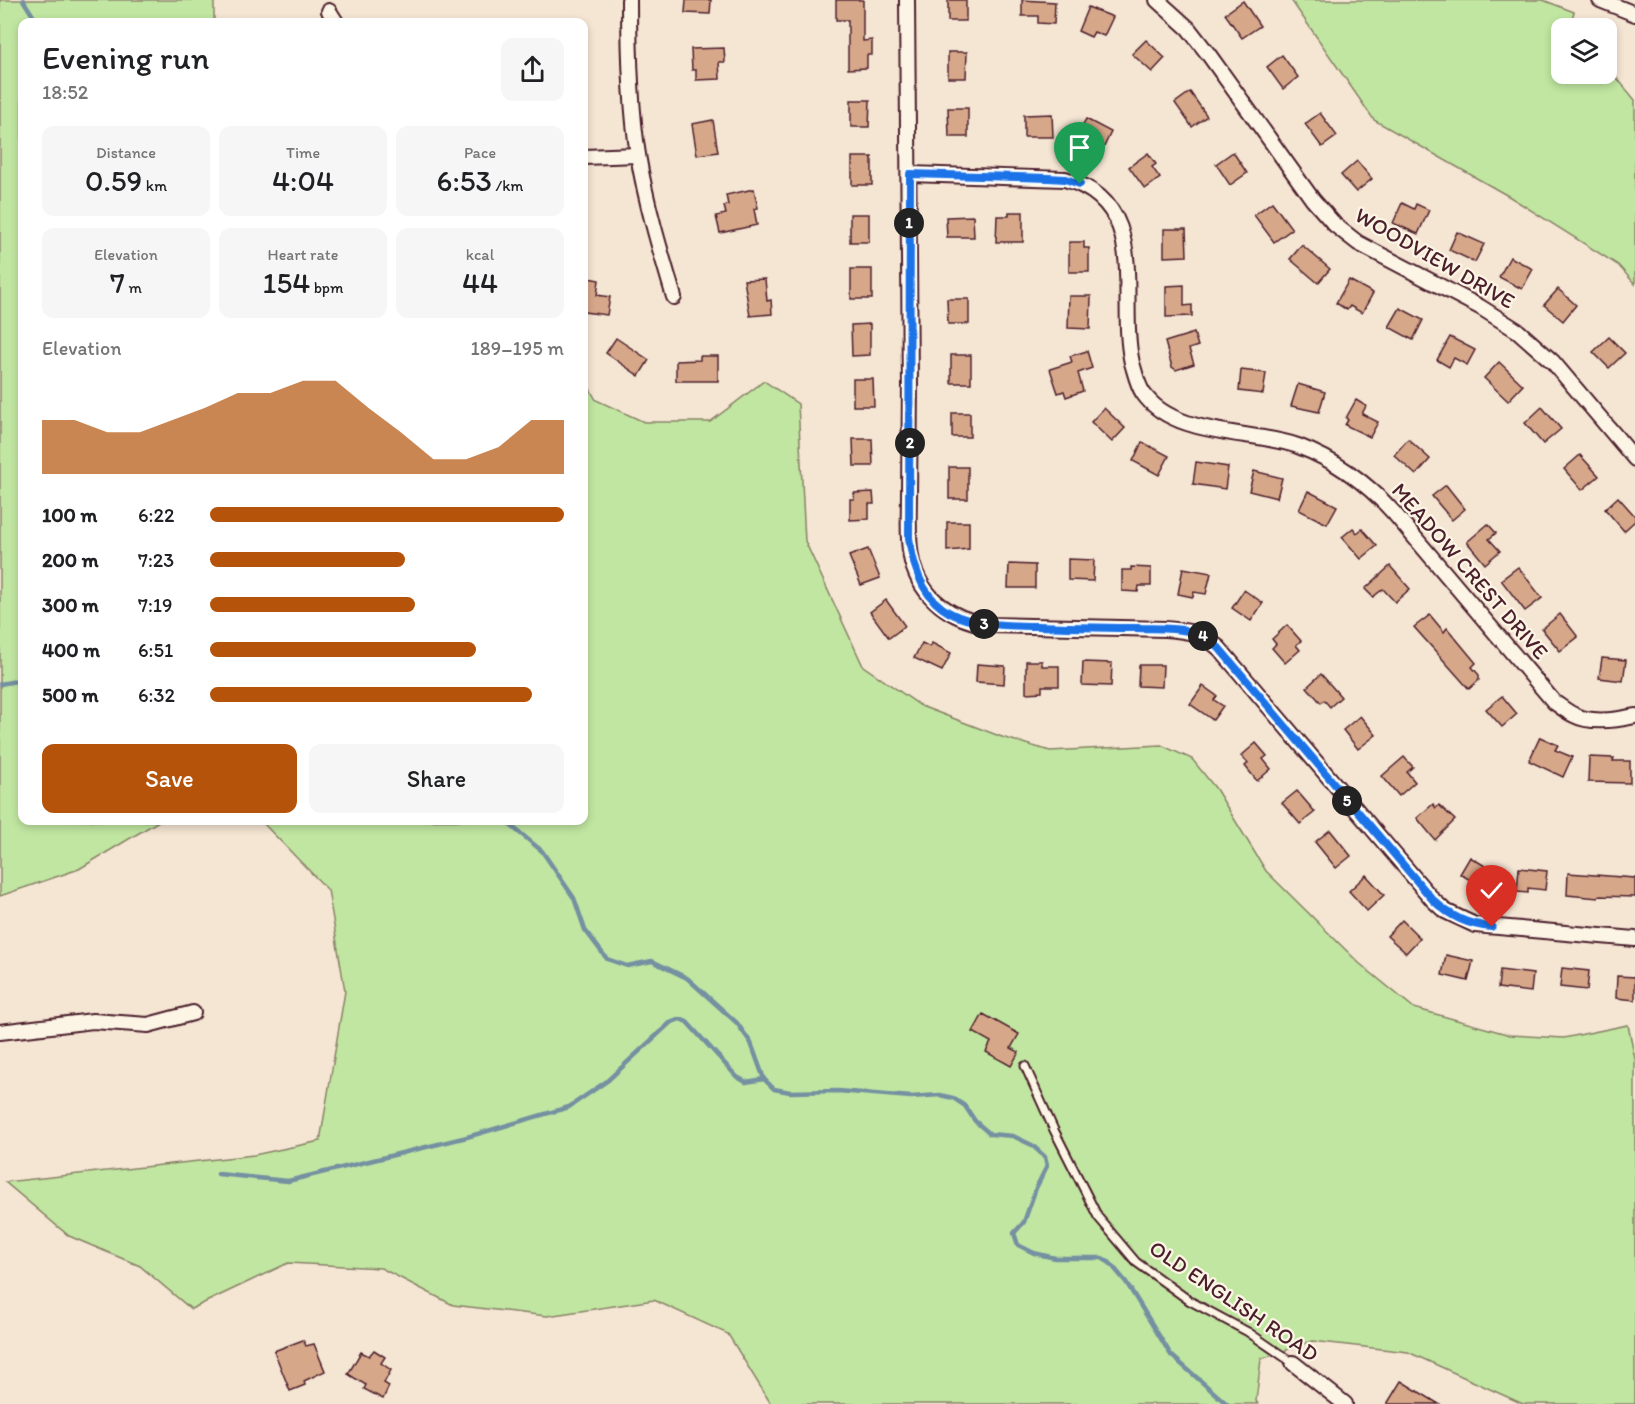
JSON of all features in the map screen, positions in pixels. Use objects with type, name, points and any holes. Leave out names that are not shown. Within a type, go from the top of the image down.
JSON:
[{"type":"street","points":[[629,0],[629,42],[638,155],[656,238],[674,297]]},
{"type":"street","points":[[907,0],[910,174],[909,538],[912,563],[921,584],[939,605],[969,622],[987,625],[1165,629],[1193,632],[1206,637],[1219,648],[1322,771],[1445,911],[1475,926],[1635,939]]},
{"type":"street","name":"WOODVIEW DRIVE","points":[[1157,0],[1188,28],[1312,200],[1335,225],[1358,243],[1480,307],[1518,331],[1553,362],[1635,459]]},
{"type":"street","points":[[1600,0],[1635,14]]},
{"type":"street","points":[[588,157],[638,155]]},
{"type":"street","name":"MEADOW CREST DRIVE","points":[[910,174],[1065,179],[1095,192],[1105,201],[1120,226],[1125,240],[1130,351],[1142,392],[1155,407],[1190,424],[1296,446],[1317,454],[1356,477],[1374,491],[1394,513],[1554,702],[1575,716],[1596,720],[1635,716]]},
{"type":"street","points":[[0,1032],[93,1021],[148,1025],[193,1013]]},
{"type":"street","name":"OLD ENGLISH ROAD","points":[[1293,1364],[1345,1404]]},
{"type":"lane","name":"OLD ENGLISH ROAD","points":[[1025,1066],[1054,1130],[1098,1216],[1136,1262],[1190,1301],[1248,1332],[1293,1364]]},
{"type":"green space","points":[[0,0],[214,0],[214,18],[18,18],[18,825],[152,825],[79,869],[0,896]]},
{"type":"green space","points":[[1291,0],[1543,0],[1574,12],[1572,18],[1551,18],[1551,84],[1617,84],[1617,78],[1635,100],[1635,284],[1618,265],[1510,197],[1374,120]]},
{"type":"green space","points":[[764,381],[798,404],[805,541],[863,666],[921,706],[1002,737],[1050,751],[1161,745],[1192,759],[1216,789],[1266,871],[1359,963],[1414,1008],[1510,1035],[1564,1038],[1628,1025],[1635,1059],[1635,1404],[1523,1404],[1408,1352],[1312,1341],[1261,1359],[1256,1401],[1258,1404],[771,1404],[728,1334],[654,1300],[547,1316],[453,1305],[381,1268],[288,1263],[191,1309],[140,1266],[69,1236],[5,1182],[254,1155],[320,1141],[345,991],[328,890],[265,825],[588,825],[588,385],[596,400],[644,422],[710,422]]},
{"type":"building","points":[[686,0],[711,0],[710,14],[685,13]]},
{"type":"building","points":[[836,0],[863,0],[863,41],[872,40],[872,55],[867,55],[867,68],[848,69],[848,20],[836,20]]},
{"type":"building","points":[[948,0],[966,0],[966,21],[948,21]]},
{"type":"building","points":[[1022,0],[1055,2],[1054,24],[1038,23],[1038,16],[1022,16]]},
{"type":"building","points":[[1243,1],[1260,26],[1242,38],[1225,14]]},
{"type":"building","points":[[1088,7],[1113,17],[1104,36],[1094,32],[1091,37],[1078,31]]},
{"type":"building","points":[[1146,40],[1165,58],[1152,72],[1132,54]]},
{"type":"building","points":[[724,48],[725,62],[719,62],[720,79],[696,80],[696,70],[692,70],[691,49]]},
{"type":"building","points":[[948,52],[967,52],[966,78],[948,78]]},
{"type":"building","points":[[1282,55],[1298,77],[1283,89],[1267,67]]},
{"type":"building","points":[[1190,92],[1207,116],[1192,127],[1175,103]]},
{"type":"building","points":[[851,100],[870,100],[869,127],[851,127]]},
{"type":"building","points":[[948,108],[968,108],[968,137],[949,137]]},
{"type":"building","points":[[1320,113],[1337,136],[1322,147],[1305,124]]},
{"type":"building","points":[[1052,114],[1053,137],[1024,137],[1024,115]]},
{"type":"building","points":[[1086,119],[1111,132],[1102,151],[1076,137]]},
{"type":"building","points":[[713,120],[718,152],[697,155],[692,124]]},
{"type":"building","points":[[1233,152],[1247,173],[1230,185],[1216,164]]},
{"type":"building","points":[[1148,153],[1156,164],[1152,167],[1160,178],[1145,189],[1129,167]]},
{"type":"building","points":[[852,157],[872,157],[872,185],[852,185]]},
{"type":"building","points":[[1357,161],[1372,179],[1356,192],[1341,175]]},
{"type":"building","points":[[754,189],[758,208],[754,209],[757,225],[720,233],[716,216],[726,214],[724,206],[728,205],[726,195]]},
{"type":"building","points":[[1272,202],[1292,229],[1274,242],[1254,215]]},
{"type":"building","points":[[1402,203],[1414,209],[1416,204],[1429,210],[1418,234],[1393,223]]},
{"type":"building","points":[[1009,212],[1023,212],[1023,242],[996,242],[997,216],[1009,216]]},
{"type":"building","points":[[850,214],[869,214],[869,242],[850,242]]},
{"type":"building","points":[[973,216],[974,237],[947,237],[946,217]]},
{"type":"building","points":[[1164,229],[1186,229],[1187,256],[1164,257]]},
{"type":"building","points":[[1457,232],[1484,244],[1475,262],[1449,250]]},
{"type":"building","points":[[1069,242],[1084,242],[1084,248],[1089,248],[1089,272],[1069,272]]},
{"type":"building","points":[[1302,245],[1330,269],[1318,283],[1290,259]]},
{"type":"building","points":[[1510,257],[1533,269],[1522,289],[1499,277]]},
{"type":"building","points":[[851,269],[872,269],[872,299],[851,299]]},
{"type":"building","points":[[588,278],[599,280],[597,295],[610,297],[607,315],[588,313]]},
{"type":"building","points":[[765,279],[767,301],[771,300],[772,314],[750,316],[744,280]]},
{"type":"building","points":[[1349,280],[1373,293],[1362,313],[1350,306],[1347,310],[1336,303]]},
{"type":"building","points":[[1184,285],[1184,306],[1192,305],[1192,316],[1166,317],[1166,286]]},
{"type":"building","points":[[1558,289],[1576,305],[1563,321],[1544,305]]},
{"type":"building","points":[[1069,296],[1091,296],[1090,329],[1068,328]]},
{"type":"building","points":[[947,299],[969,299],[969,324],[948,324]]},
{"type":"building","points":[[1400,308],[1423,320],[1413,340],[1389,327]]},
{"type":"building","points":[[870,324],[870,355],[852,356],[851,325]]},
{"type":"building","points":[[1194,333],[1198,346],[1189,349],[1194,364],[1176,370],[1172,367],[1165,342]]},
{"type":"building","points":[[1450,337],[1475,350],[1467,365],[1454,358],[1449,367],[1437,360]]},
{"type":"building","points":[[1609,337],[1625,353],[1609,368],[1593,352]]},
{"type":"building","points":[[616,338],[649,360],[639,376],[606,353]]},
{"type":"building","points":[[1087,351],[1092,368],[1078,373],[1083,391],[1066,397],[1064,391],[1058,393],[1050,369],[1072,362],[1070,356]]},
{"type":"building","points":[[951,355],[971,355],[971,383],[951,383]]},
{"type":"building","points":[[700,356],[718,356],[718,381],[676,381],[676,361],[700,360]]},
{"type":"building","points":[[1499,362],[1523,385],[1508,401],[1484,378]]},
{"type":"building","points":[[1241,370],[1266,373],[1263,394],[1239,391]]},
{"type":"building","points":[[853,379],[873,379],[874,406],[853,406]]},
{"type":"building","points":[[1298,384],[1325,392],[1319,412],[1291,406]]},
{"type":"building","points":[[1356,400],[1366,406],[1362,414],[1378,422],[1370,437],[1345,425],[1348,420],[1346,418]]},
{"type":"building","points":[[1542,407],[1561,429],[1543,444],[1525,423]]},
{"type":"building","points":[[1104,408],[1125,428],[1112,442],[1091,422]]},
{"type":"building","points":[[952,413],[970,413],[970,437],[952,437]]},
{"type":"building","points":[[853,439],[872,439],[873,466],[854,466]]},
{"type":"building","points":[[1408,439],[1430,459],[1416,475],[1394,455]]},
{"type":"building","points":[[1142,442],[1169,456],[1159,475],[1133,461]]},
{"type":"building","points":[[1580,455],[1599,476],[1582,490],[1564,469]]},
{"type":"building","points":[[1196,462],[1228,467],[1225,489],[1193,484]]},
{"type":"building","points":[[949,467],[968,467],[968,499],[949,499]]},
{"type":"building","points":[[1254,471],[1282,478],[1277,498],[1249,491]]},
{"type":"building","points":[[1446,485],[1465,509],[1452,520],[1432,496]]},
{"type":"building","points":[[1308,491],[1337,506],[1327,524],[1299,510]]},
{"type":"building","points":[[873,492],[874,504],[869,504],[869,519],[850,520],[850,499],[854,499],[854,493]]},
{"type":"building","points":[[1618,497],[1635,516],[1635,521],[1624,531],[1605,509]]},
{"type":"building","points":[[947,522],[969,522],[969,549],[947,551]]},
{"type":"building","points":[[1488,524],[1496,533],[1489,539],[1500,551],[1485,564],[1467,542]]},
{"type":"building","points":[[1353,528],[1357,533],[1362,529],[1377,546],[1361,559],[1342,537]]},
{"type":"building","points":[[868,549],[880,578],[861,585],[849,556]]},
{"type":"building","points":[[1068,559],[1094,560],[1093,581],[1068,580]]},
{"type":"building","points":[[1009,564],[1035,565],[1035,588],[1008,588]]},
{"type":"building","points":[[1390,566],[1410,589],[1395,602],[1383,589],[1373,597],[1365,589]]},
{"type":"building","points":[[1131,567],[1151,568],[1151,586],[1139,586],[1138,592],[1122,591],[1122,570],[1131,570]]},
{"type":"building","points":[[1518,567],[1542,598],[1525,611],[1501,580]]},
{"type":"building","points":[[1183,568],[1211,573],[1206,594],[1194,592],[1193,597],[1178,594]]},
{"type":"building","points":[[1244,590],[1263,603],[1251,621],[1232,608]]},
{"type":"building","points":[[886,600],[905,626],[889,638],[870,612]]},
{"type":"building","points":[[1560,614],[1578,637],[1560,651],[1542,629]]},
{"type":"building","points":[[1430,615],[1444,632],[1447,628],[1476,663],[1472,667],[1479,675],[1479,680],[1469,689],[1414,627]]},
{"type":"building","points":[[1287,625],[1301,641],[1296,645],[1300,650],[1285,663],[1272,648],[1276,644],[1272,639]]},
{"type":"building","points":[[922,643],[930,647],[932,643],[951,653],[942,671],[914,658]]},
{"type":"building","points":[[1602,658],[1626,660],[1623,681],[1599,678]]},
{"type":"building","points":[[1026,661],[1042,661],[1042,666],[1059,666],[1059,686],[1042,686],[1042,692],[1026,693]]},
{"type":"building","points":[[1083,662],[1112,663],[1111,686],[1082,685]]},
{"type":"building","points":[[977,664],[1005,666],[1004,684],[976,682]]},
{"type":"building","points":[[1139,665],[1163,665],[1162,687],[1138,686]]},
{"type":"building","points":[[1321,674],[1341,697],[1330,707],[1324,700],[1321,703],[1307,687]]},
{"type":"building","points":[[1203,686],[1217,696],[1214,700],[1223,706],[1213,720],[1190,704]]},
{"type":"building","points":[[1502,696],[1517,714],[1502,727],[1486,709]]},
{"type":"building","points":[[1360,716],[1376,735],[1358,749],[1343,730]]},
{"type":"building","points":[[1540,737],[1558,745],[1555,750],[1572,757],[1563,777],[1529,761]]},
{"type":"building","points":[[1256,743],[1267,756],[1263,759],[1271,769],[1257,781],[1245,766],[1248,763],[1241,756]]},
{"type":"building","points":[[1404,757],[1413,767],[1407,772],[1415,782],[1399,796],[1382,776]]},
{"type":"building","points":[[1589,757],[1630,761],[1630,783],[1588,782]]},
{"type":"building","points":[[1297,791],[1315,812],[1300,824],[1282,803]]},
{"type":"building","points":[[1433,804],[1436,808],[1439,805],[1455,820],[1435,840],[1417,818]]},
{"type":"building","points":[[1330,830],[1351,856],[1336,868],[1315,842]]},
{"type":"building","points":[[1470,857],[1492,870],[1482,887],[1460,874]]},
{"type":"building","points":[[1519,868],[1547,871],[1545,890],[1528,888],[1528,893],[1517,892]]},
{"type":"building","points":[[1568,873],[1635,878],[1635,897],[1598,896],[1598,898],[1567,895]]},
{"type":"building","points":[[1366,875],[1384,895],[1367,911],[1349,891]]},
{"type":"building","points":[[1402,920],[1420,938],[1406,953],[1387,936]]},
{"type":"building","points":[[1446,955],[1473,961],[1468,981],[1442,975]]},
{"type":"building","points":[[1562,968],[1589,971],[1587,990],[1560,987]]},
{"type":"building","points":[[1500,970],[1533,974],[1531,992],[1498,988]]},
{"type":"building","points":[[1617,976],[1635,977],[1635,1000],[1616,998]]},
{"type":"building","points":[[983,1014],[1019,1034],[1011,1048],[1019,1052],[1011,1066],[986,1052],[991,1042],[973,1032]]},
{"type":"building","points":[[303,1340],[306,1346],[314,1344],[325,1371],[304,1381],[305,1385],[290,1391],[274,1351]]},
{"type":"building","points":[[374,1350],[385,1357],[381,1363],[391,1370],[384,1383],[389,1386],[383,1399],[364,1389],[366,1385],[348,1374],[361,1352],[369,1356]]},
{"type":"building","points":[[1401,1381],[1439,1404],[1387,1404]]},
{"type":"waterway","points":[[23,0],[34,18]]},
{"type":"waterway","points":[[0,684],[18,681]]},
{"type":"waterway","points":[[510,825],[542,851],[574,898],[585,930],[607,959],[627,966],[652,961],[687,978],[737,1023],[751,1043],[764,1079],[774,1089],[790,1092],[838,1091],[911,1097],[940,1095],[953,1098],[965,1106],[975,1121],[990,1134],[1013,1136],[1032,1145],[1045,1157],[1047,1166],[1036,1188],[1024,1222],[1014,1233],[1018,1245],[1034,1253],[1055,1258],[1102,1258],[1110,1263],[1126,1282],[1171,1355],[1227,1404]]},
{"type":"waterway","points":[[218,1174],[288,1181],[467,1137],[569,1107],[607,1081],[670,1023],[680,1019],[687,1022],[737,1077],[746,1082],[764,1079]]},
{"type":"route","points":[[1080,184],[1065,179],[910,174],[909,538],[912,563],[921,584],[939,605],[969,622],[1010,627],[1165,629],[1193,632],[1206,637],[1219,648],[1433,900],[1458,919],[1475,926],[1492,927]]}]
